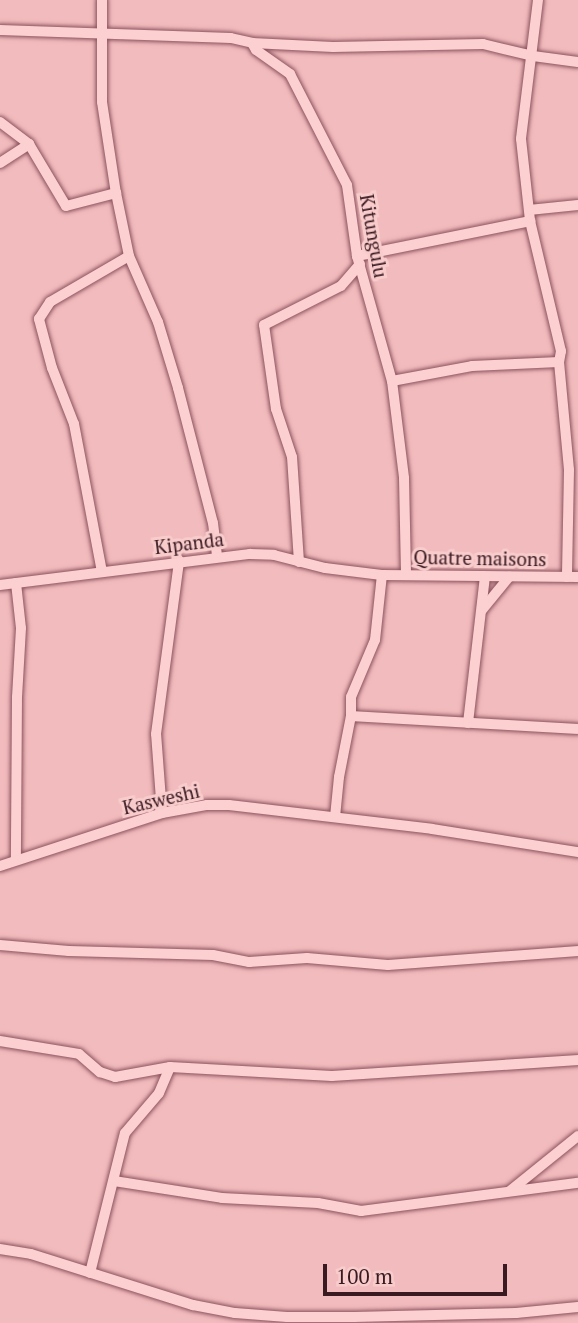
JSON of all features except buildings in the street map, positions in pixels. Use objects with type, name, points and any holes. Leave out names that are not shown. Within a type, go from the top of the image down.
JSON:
[{"type":"street","points":[[102,0],[102,102],[129,256],[158,322],[213,523],[217,556]]},
{"type":"street","points":[[538,0],[533,56],[521,131],[529,215],[560,341],[559,362],[569,470],[572,577]]},
{"type":"street","name":"Kitungulu","points":[[0,30],[100,31],[232,38],[251,43],[262,54],[285,68],[326,139],[347,185],[359,260],[392,381],[404,478],[406,575]]},
{"type":"street","points":[[251,43],[332,47],[483,44],[517,50],[533,56],[578,62]]},
{"type":"street","points":[[285,68],[287,45]]},
{"type":"street","points":[[0,122],[29,144],[66,206],[116,193]]},
{"type":"street","points":[[0,163],[29,144]]},
{"type":"street","points":[[299,562],[292,457],[276,409],[264,325],[341,286],[359,260],[529,215],[578,205]]},
{"type":"street","points":[[102,572],[74,424],[52,368],[39,319],[50,302],[129,256]]},
{"type":"street","points":[[392,381],[472,366],[559,362]]},
{"type":"street","name":"Kipanda","points":[[0,584],[217,556],[274,555],[299,562],[382,575]]},
{"type":"street","points":[[162,813],[156,734],[179,561]]},
{"type":"street","points":[[335,817],[339,777],[351,716],[351,697],[378,627],[382,575]]},
{"type":"street","name":"Quatre maisons","points":[[382,575],[572,577]]},
{"type":"street","points":[[468,723],[485,577]]},
{"type":"street","points":[[481,612],[509,577]]},
{"type":"street","points":[[16,583],[21,628],[17,697],[16,860]]},
{"type":"street","points":[[351,716],[578,729]]},
{"type":"street","name":"Kasweshi","points":[[0,866],[162,813],[229,805],[335,817],[578,852]]},
{"type":"street","points":[[0,945],[69,951],[213,955],[249,962],[307,958],[388,965],[578,951]]},
{"type":"street","points":[[0,1041],[79,1054],[100,1072],[115,1077],[170,1067],[332,1076],[578,1060]]},
{"type":"street","points":[[90,1273],[125,1133],[159,1093],[170,1067]]},
{"type":"street","points":[[511,1190],[578,1136]]},
{"type":"street","points":[[114,1181],[222,1198],[317,1203],[361,1211],[578,1183]]},
{"type":"street","points":[[0,1249],[31,1254],[204,1307],[287,1317],[352,1320],[516,1313],[578,1307]]}]
